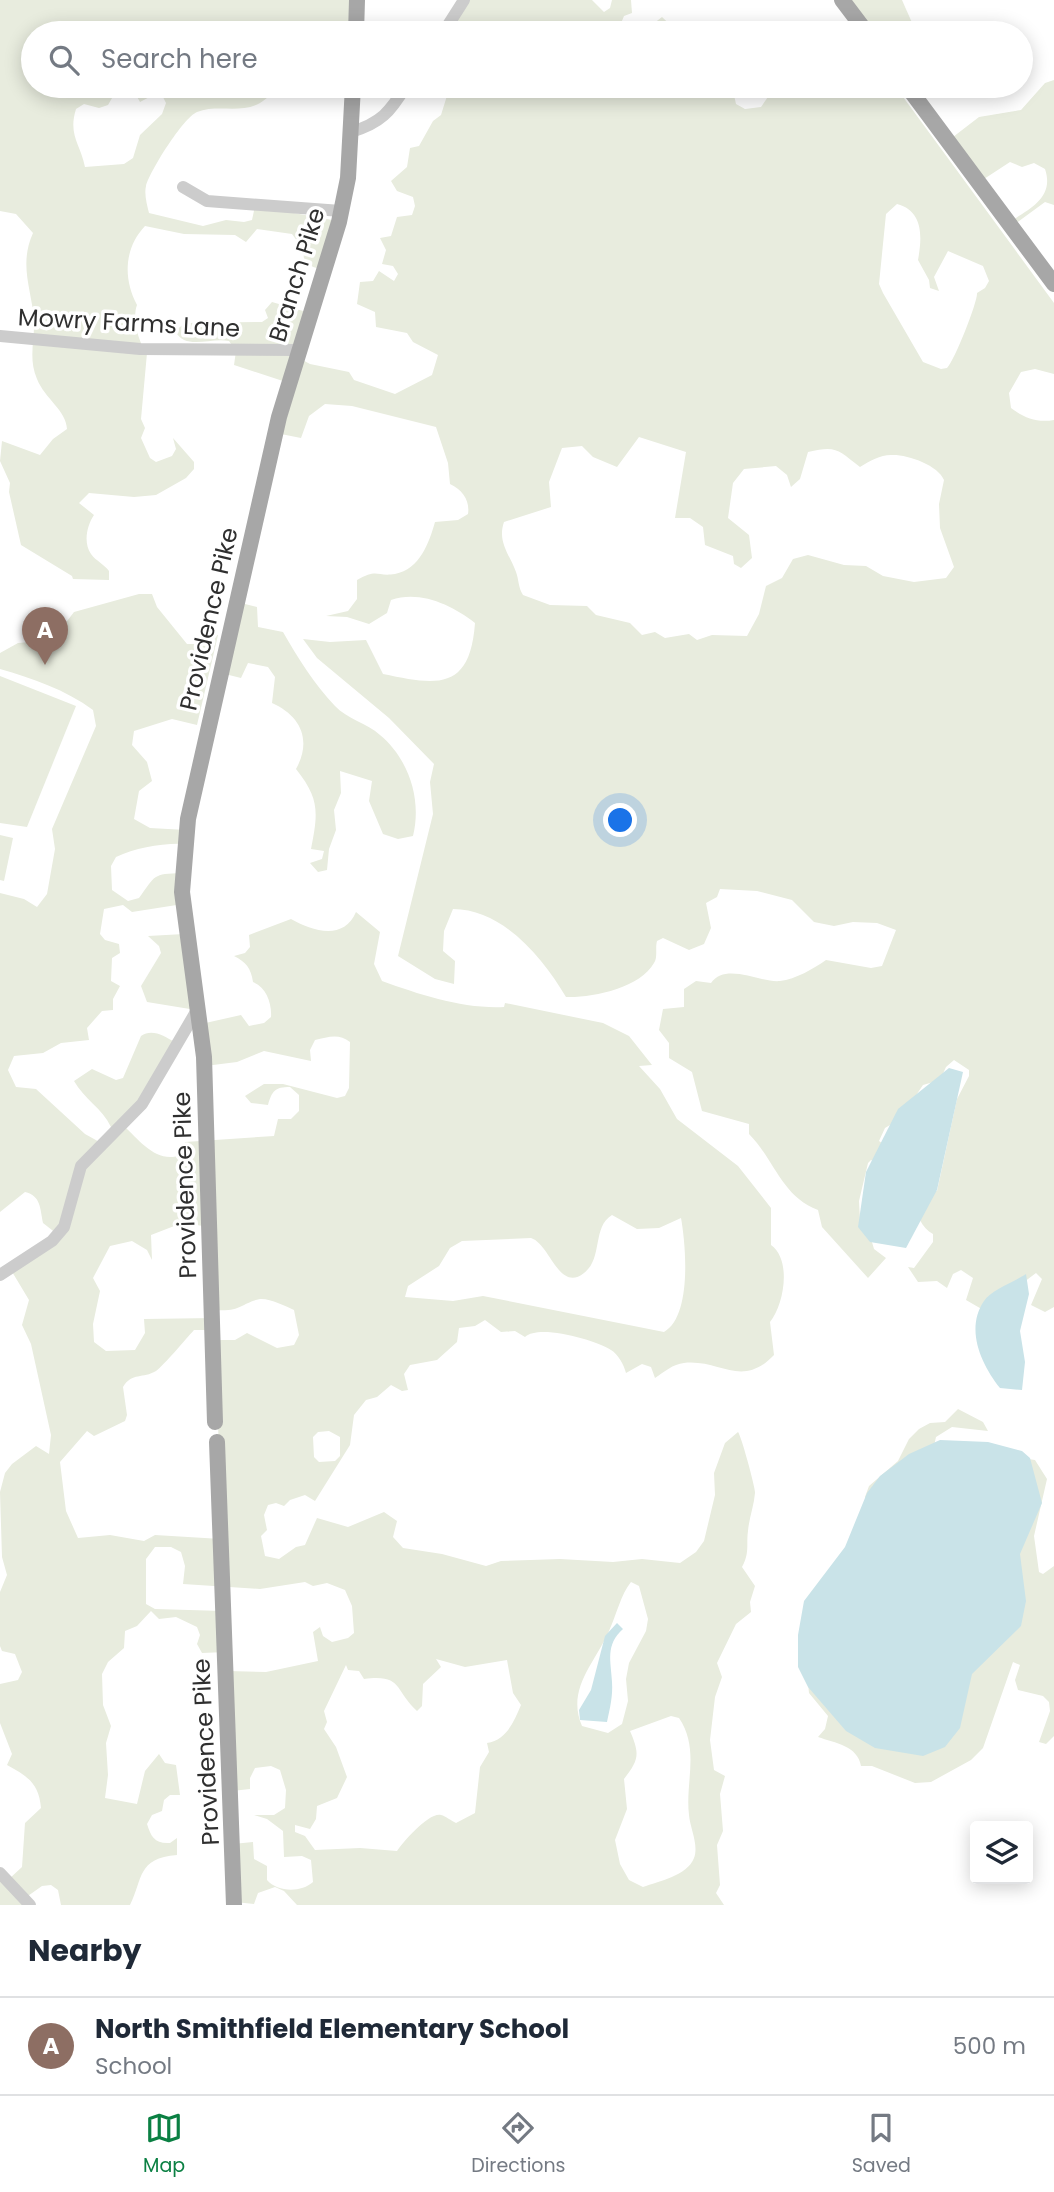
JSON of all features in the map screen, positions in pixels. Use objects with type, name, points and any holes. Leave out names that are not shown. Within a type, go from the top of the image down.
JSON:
[{"type":"main road","points":[[356,21],[357,0]]},
{"type":"main road","points":[[842,0],[858,21]]},
{"type":"main road","name":"Branch Pike","points":[[265,473],[298,350],[341,211],[348,178],[353,98]]},
{"type":"main road","points":[[916,98],[1054,284]]},
{"type":"main road","name":"Providence Pike","points":[[215,1422],[204,1057],[183,905],[184,847],[265,473]]},
{"type":"main road","name":"Providence Pike","points":[[217,1442],[234,1905]]},
{"type":"street","points":[[451,21],[464,0]]},
{"type":"street","points":[[351,132],[373,125],[392,108],[398,98]]},
{"type":"street","points":[[183,187],[207,201],[341,211]]},
{"type":"street","name":"Mowry Farms Lane","points":[[0,337],[140,349],[298,350]]},
{"type":"street","points":[[0,1275],[52,1241],[64,1227],[81,1166],[142,1104],[197,1010]]},
{"type":"street","name":"Providence Pike","points":[[215,1422],[217,1442]]},
{"type":"street","points":[[0,1873],[30,1905]]},
{"type":"shaded area","points":[[0,0],[357,0],[356,21],[21,21],[21,98],[112,98],[108,105],[99,108],[84,104],[76,109],[73,126],[85,167],[124,164],[133,158],[140,135],[162,114],[166,103],[164,98],[267,98],[245,108],[205,110],[191,116],[160,158],[149,179],[145,192],[149,213],[203,226],[226,220],[252,220],[255,206],[338,221],[325,270],[313,267],[304,259],[303,249],[292,234],[257,229],[246,242],[235,235],[184,234],[145,226],[138,235],[130,254],[128,274],[129,285],[137,305],[137,330],[147,353],[141,419],[145,428],[141,438],[150,458],[156,462],[172,456],[176,449],[173,438],[194,462],[194,469],[186,478],[156,495],[134,497],[89,493],[79,503],[94,515],[89,524],[87,545],[93,556],[109,571],[109,580],[73,579],[21,545],[9,492],[10,483],[0,461],[2,441],[40,455],[53,439],[67,429],[63,416],[41,386],[34,371],[34,319],[26,266],[33,233],[16,214],[0,211]]},
{"type":"shaded area","points":[[464,0],[592,0],[604,12],[610,8],[612,0],[631,0],[632,13],[624,16],[622,21],[451,21]]},
{"type":"shaded area","points":[[847,0],[902,0],[911,21],[864,21]]},
{"type":"shaded area","points":[[1054,80],[1054,205],[1045,202],[1015,224],[1013,220],[1044,194],[1047,187],[1045,169],[1034,163],[1022,167],[1010,162],[984,179],[953,137],[979,117],[1021,110],[1045,83]]},
{"type":"shaded area","points":[[446,98],[735,98],[736,104],[745,109],[761,107],[767,98],[904,98],[1054,303],[1054,374],[1035,369],[1021,372],[1009,393],[1011,408],[1016,412],[1037,420],[1054,420],[1054,1307],[1045,1312],[1031,1305],[1042,1279],[1036,1273],[985,1311],[966,1300],[973,1278],[961,1270],[953,1274],[947,1288],[937,1281],[918,1282],[908,1267],[914,1268],[933,1242],[933,1234],[924,1226],[918,1215],[915,1203],[917,1191],[937,1191],[957,1099],[969,1076],[969,1070],[954,1060],[946,1067],[940,1080],[923,1085],[900,1119],[885,1128],[879,1141],[886,1146],[881,1164],[871,1160],[868,1163],[859,1201],[860,1220],[869,1232],[874,1249],[886,1258],[868,1278],[822,1227],[818,1210],[806,1204],[787,1187],[749,1134],[749,1124],[702,1111],[692,1072],[669,1058],[669,1043],[659,1030],[663,1009],[684,1007],[684,989],[696,981],[711,983],[717,977],[734,974],[780,981],[798,976],[826,960],[871,968],[882,966],[896,930],[877,923],[853,922],[834,926],[814,922],[792,900],[757,891],[720,889],[717,897],[706,903],[711,928],[704,944],[689,950],[663,938],[657,941],[655,961],[647,972],[627,985],[589,996],[566,997],[546,967],[520,938],[489,917],[471,911],[453,909],[444,931],[443,951],[455,961],[454,984],[435,979],[398,956],[433,814],[430,782],[434,764],[389,718],[317,658],[303,639],[330,642],[366,640],[383,674],[434,681],[458,672],[466,662],[472,645],[475,623],[446,605],[424,598],[402,597],[391,600],[387,613],[369,624],[347,617],[326,616],[348,611],[357,599],[357,580],[373,574],[395,574],[411,567],[422,554],[435,522],[458,520],[468,514],[467,500],[459,489],[450,484],[448,463],[436,427],[352,406],[325,404],[309,416],[301,438],[276,433],[289,383],[234,365],[236,351],[229,341],[192,342],[180,337],[175,331],[185,323],[262,322],[268,318],[265,310],[272,302],[310,313],[297,357],[310,364],[349,372],[354,380],[395,394],[432,375],[438,355],[413,342],[407,333],[376,327],[375,312],[357,304],[360,282],[373,281],[379,271],[394,281],[398,274],[393,266],[382,264],[386,250],[380,238],[391,236],[397,217],[412,215],[415,206],[413,197],[397,191],[391,181],[407,167],[410,148],[419,146],[433,121],[441,115]],"holes":[[[897,204],[906,208],[917,219],[920,234],[918,260],[929,280],[930,288],[939,291],[934,277],[948,251],[983,266],[989,281],[985,288],[977,293],[965,330],[947,368],[941,369],[923,362],[879,284],[886,214]],[[639,437],[686,452],[675,518],[690,518],[703,527],[705,545],[733,556],[734,564],[741,568],[752,558],[749,535],[728,518],[733,483],[744,469],[776,466],[787,475],[791,487],[800,479],[808,452],[825,449],[837,450],[860,467],[887,455],[905,456],[921,462],[941,475],[944,480],[939,504],[940,528],[954,567],[946,578],[914,582],[883,576],[866,566],[844,565],[808,555],[793,559],[782,578],[766,586],[759,614],[747,636],[712,635],[697,640],[689,634],[665,638],[655,632],[642,635],[630,623],[596,615],[587,606],[550,605],[523,595],[503,542],[502,529],[504,522],[551,507],[549,482],[562,448],[582,446],[593,457],[617,467]]]},
{"type":"shaded area","points":[[139,594],[152,594],[157,607],[187,644],[197,644],[210,634],[218,635],[197,725],[172,719],[134,731],[132,745],[147,762],[152,781],[139,791],[134,819],[150,828],[186,830],[184,844],[158,845],[132,851],[116,857],[111,866],[112,890],[128,901],[139,898],[156,877],[182,873],[183,904],[132,912],[123,905],[104,909],[100,934],[105,940],[119,944],[120,953],[112,958],[111,981],[120,986],[113,999],[113,1010],[102,1011],[87,1028],[89,1040],[61,1043],[43,1053],[14,1056],[8,1070],[16,1087],[36,1089],[85,1134],[103,1144],[111,1127],[74,1081],[92,1069],[116,1080],[123,1078],[141,1036],[154,1033],[175,1042],[124,1126],[143,1144],[157,1154],[172,1157],[181,1155],[185,1142],[274,1136],[278,1119],[291,1119],[299,1111],[299,1095],[290,1087],[281,1088],[273,1093],[268,1105],[251,1103],[245,1096],[264,1084],[283,1084],[337,1098],[345,1096],[349,1088],[350,1042],[338,1037],[315,1040],[310,1050],[311,1061],[264,1051],[237,1062],[205,1066],[201,1024],[241,1015],[249,1026],[264,1023],[271,1017],[265,992],[253,982],[247,966],[234,956],[245,953],[250,947],[249,935],[291,919],[318,930],[336,930],[351,921],[356,912],[380,932],[374,964],[382,981],[427,996],[473,1006],[504,1007],[505,1003],[603,1023],[629,1036],[652,1065],[639,1066],[660,1089],[677,1119],[738,1166],[771,1208],[771,1245],[782,1261],[784,1283],[779,1305],[770,1322],[774,1355],[762,1365],[741,1371],[684,1363],[655,1378],[651,1367],[642,1364],[626,1373],[614,1352],[580,1338],[542,1332],[525,1337],[515,1331],[501,1332],[485,1320],[475,1326],[459,1328],[457,1342],[437,1360],[410,1365],[404,1374],[408,1390],[402,1391],[391,1385],[377,1397],[366,1400],[354,1415],[350,1445],[315,1501],[305,1495],[290,1500],[284,1506],[276,1503],[268,1505],[264,1515],[267,1530],[261,1536],[265,1556],[279,1559],[296,1547],[305,1545],[317,1518],[348,1527],[384,1512],[397,1521],[393,1537],[403,1548],[442,1554],[486,1566],[501,1561],[560,1559],[613,1562],[642,1559],[680,1563],[696,1552],[704,1541],[715,1495],[714,1473],[725,1443],[738,1432],[755,1493],[747,1553],[742,1567],[755,1586],[750,1602],[751,1612],[736,1624],[717,1663],[722,1677],[715,1697],[710,1740],[714,1770],[725,1776],[720,1794],[723,1831],[717,1845],[720,1885],[716,1893],[724,1905],[297,1905],[284,1891],[275,1887],[258,1893],[254,1904],[235,1902],[233,1844],[253,1842],[254,1859],[267,1866],[267,1880],[277,1887],[289,1890],[308,1886],[313,1882],[311,1860],[302,1856],[284,1857],[283,1831],[267,1819],[254,1815],[274,1815],[285,1808],[286,1790],[280,1770],[271,1766],[255,1768],[250,1778],[250,1789],[232,1791],[228,1671],[266,1672],[318,1661],[313,1632],[320,1627],[323,1636],[332,1642],[348,1638],[354,1633],[352,1606],[345,1590],[327,1583],[313,1586],[305,1582],[260,1589],[183,1584],[185,1566],[181,1552],[171,1547],[155,1547],[146,1559],[146,1604],[155,1609],[223,1611],[226,1652],[202,1653],[197,1644],[200,1635],[197,1627],[176,1617],[159,1619],[151,1611],[137,1626],[125,1631],[124,1648],[108,1662],[102,1674],[103,1705],[111,1726],[106,1743],[108,1775],[105,1798],[137,1804],[145,1771],[159,1754],[165,1763],[176,1765],[180,1795],[170,1795],[164,1800],[162,1811],[152,1815],[147,1824],[157,1841],[170,1843],[177,1838],[177,1855],[155,1860],[148,1865],[130,1905],[61,1905],[58,1890],[51,1885],[42,1886],[25,1898],[29,1905],[0,1905],[0,1874],[9,1879],[22,1867],[25,1823],[41,1808],[35,1786],[7,1765],[12,1754],[0,1723],[0,1684],[18,1680],[22,1672],[15,1654],[2,1651],[0,1646],[0,1592],[7,1575],[2,1557],[0,1492],[5,1473],[12,1464],[36,1446],[49,1454],[51,1435],[31,1344],[22,1325],[29,1300],[11,1270],[57,1234],[43,1223],[39,1203],[34,1196],[25,1192],[0,1212],[0,893],[24,899],[37,907],[47,894],[55,849],[52,829],[96,726],[93,710],[72,696],[0,669],[0,653],[18,643],[44,641],[61,629],[74,612]],"holes":[[[612,1215],[637,1229],[659,1228],[681,1218],[685,1262],[683,1296],[673,1324],[664,1332],[483,1296],[453,1301],[405,1297],[408,1286],[439,1266],[450,1248],[462,1241],[531,1238],[538,1242],[561,1272],[568,1277],[575,1277],[584,1273],[594,1260],[606,1220]],[[182,1223],[211,1227],[215,1310],[236,1308],[260,1299],[273,1301],[294,1310],[299,1335],[294,1345],[277,1348],[247,1333],[235,1340],[216,1340],[221,1539],[155,1535],[144,1541],[110,1535],[78,1538],[66,1511],[60,1462],[87,1431],[94,1436],[125,1421],[127,1415],[123,1387],[126,1382],[156,1371],[194,1330],[214,1330],[214,1318],[144,1319],[145,1333],[135,1350],[106,1351],[94,1342],[93,1324],[100,1291],[93,1278],[110,1246],[132,1241],[147,1250],[152,1260],[151,1235]],[[329,1431],[340,1437],[340,1456],[335,1461],[319,1462],[314,1457],[313,1437],[318,1432]],[[631,1582],[639,1586],[648,1619],[646,1631],[629,1663],[626,1679],[628,1701],[622,1724],[608,1733],[582,1726],[578,1700],[584,1677],[609,1631]],[[436,1659],[465,1667],[507,1660],[513,1693],[521,1705],[505,1734],[487,1743],[489,1752],[480,1767],[475,1813],[456,1823],[445,1816],[436,1815],[417,1828],[397,1851],[360,1848],[315,1850],[305,1836],[295,1832],[295,1825],[310,1829],[316,1819],[317,1806],[337,1798],[347,1777],[336,1747],[324,1729],[327,1722],[324,1711],[346,1665],[348,1670],[359,1671],[364,1679],[392,1681],[417,1711],[422,1706],[423,1684],[441,1667]],[[671,1716],[679,1718],[689,1742],[690,1754],[688,1803],[694,1837],[694,1858],[679,1874],[643,1887],[629,1880],[620,1864],[615,1840],[627,1809],[624,1779],[635,1762],[630,1731]]]},
{"type":"shaded area","points":[[237,602],[257,607],[258,627],[283,632],[320,689],[335,706],[375,731],[399,756],[411,781],[414,795],[416,808],[413,836],[398,839],[383,834],[369,801],[372,781],[340,771],[341,793],[334,810],[336,830],[329,849],[327,870],[318,872],[310,863],[322,859],[324,851],[311,849],[315,807],[309,789],[296,769],[303,748],[301,730],[290,715],[272,703],[275,677],[268,667],[248,663],[241,678],[221,673]]},
{"type":"shaded area","points":[[0,676],[76,706],[27,827],[0,823]]},
{"type":"shaded area","points":[[0,835],[13,838],[4,881],[0,880]]},
{"type":"shaded area","points":[[184,934],[196,1010],[147,1002],[141,986],[161,953],[159,946],[148,936]]},
{"type":"shaded area","points":[[958,1409],[983,1422],[988,1431],[952,1427],[936,1437],[934,1446],[1035,1460],[1047,1479],[1034,1536],[1039,1572],[1043,1574],[1054,1566],[1054,1736],[1046,1744],[1039,1742],[1050,1711],[1049,1702],[1043,1696],[1018,1690],[1015,1680],[1020,1665],[1013,1662],[983,1748],[971,1760],[931,1782],[915,1783],[872,1766],[861,1766],[851,1750],[818,1737],[825,1729],[828,1716],[809,1693],[803,1638],[873,1519],[865,1497],[869,1486],[898,1461],[909,1439],[919,1429],[930,1423],[945,1422]]},
{"type":"water","points":[[949,1068],[963,1072],[937,1190],[906,1248],[870,1242],[858,1227],[866,1172],[898,1109]]},
{"type":"water","points":[[1026,1274],[1029,1294],[1020,1331],[1025,1362],[1022,1390],[1000,1388],[987,1368],[978,1346],[978,1312],[987,1297]]},
{"type":"water","points":[[940,1440],[988,1442],[1022,1451],[1030,1458],[1042,1503],[1020,1554],[1026,1601],[1021,1626],[972,1674],[960,1728],[945,1747],[923,1756],[875,1748],[846,1731],[808,1687],[798,1667],[798,1635],[804,1601],[845,1547],[867,1493],[880,1476],[909,1454]]},
{"type":"water","points":[[617,1623],[623,1629],[611,1647],[612,1692],[607,1722],[580,1720],[579,1710],[591,1690],[605,1636]]},
{"type":"place","name":"North Smithfield Elementary School","points":[[45,665]]}]
